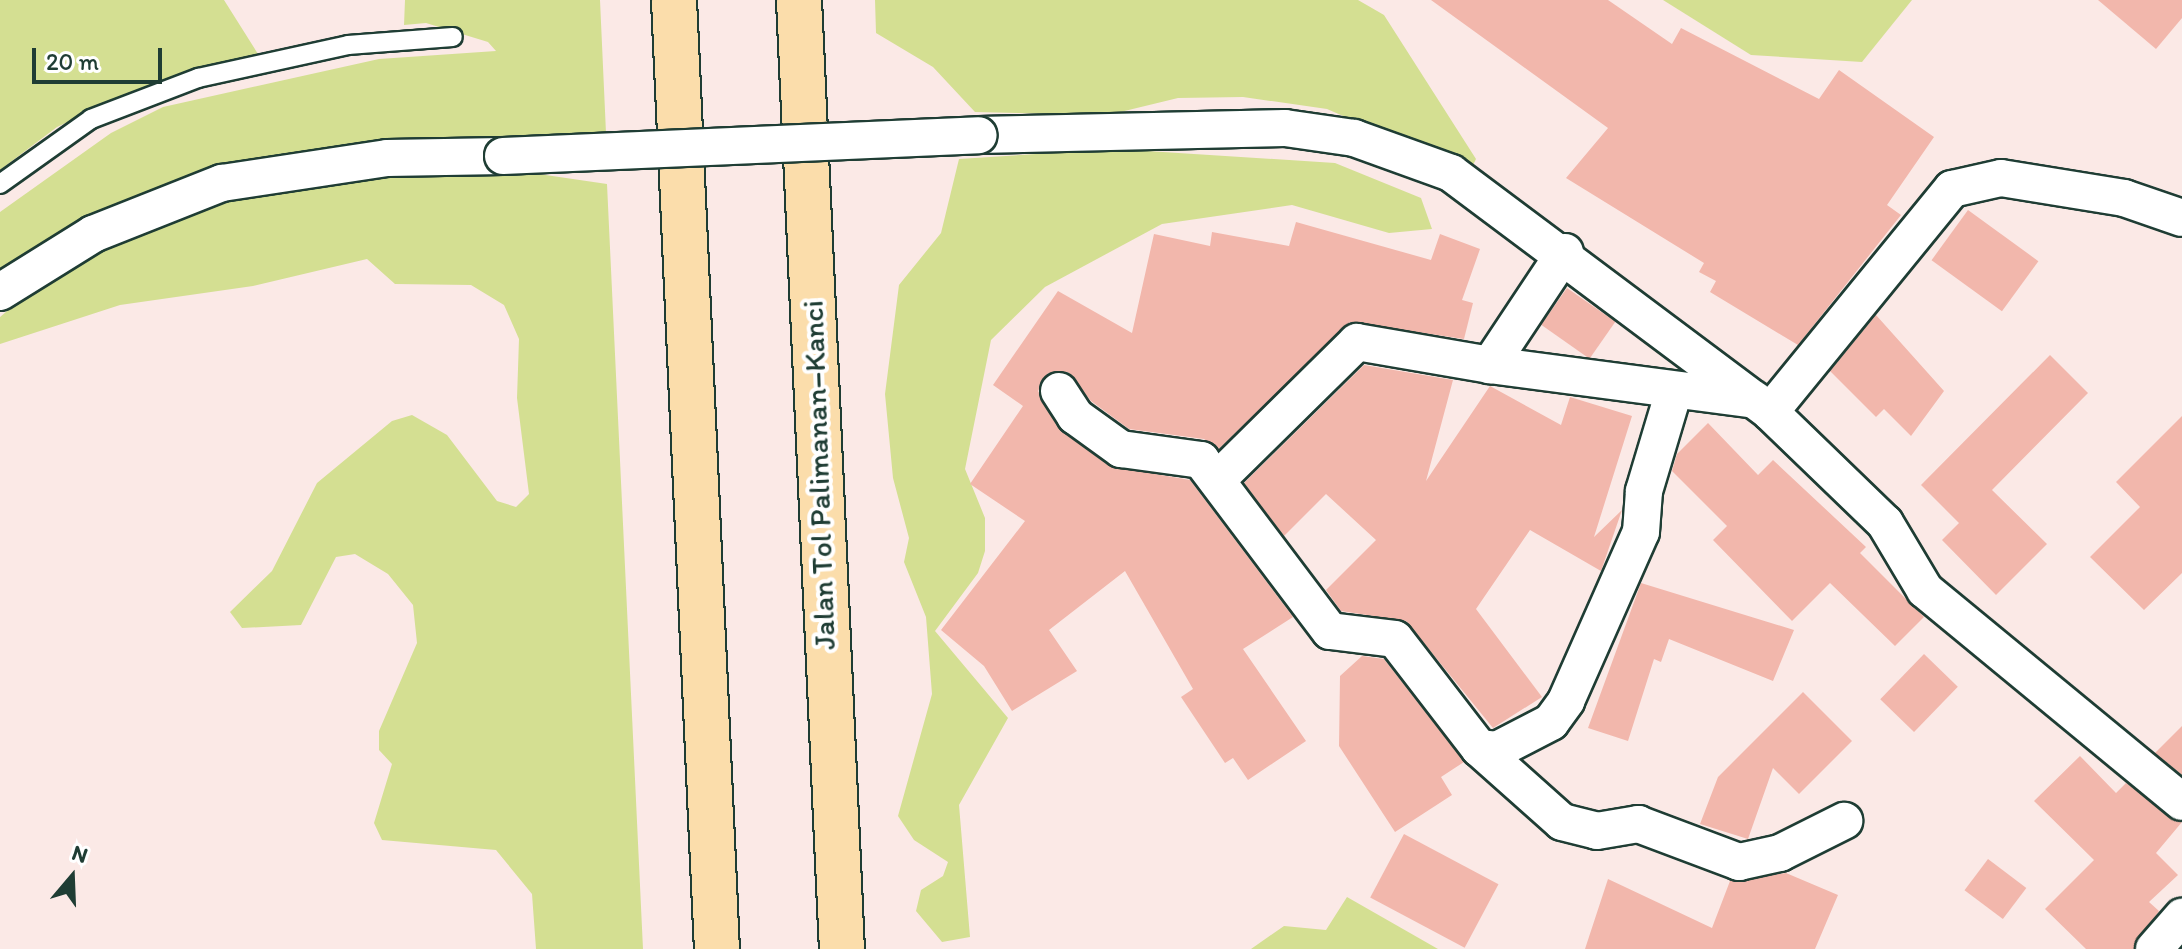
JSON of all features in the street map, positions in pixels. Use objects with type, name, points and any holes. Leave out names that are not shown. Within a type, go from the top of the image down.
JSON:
[{"type":"highway","points":[[674,0],[717,949]]},
{"type":"highway","name":"Jalan Tol Palimanan–Kanci","points":[[799,0],[842,949]]},
{"type":"street","points":[[0,292],[93,234],[222,183],[387,158],[503,156],[1216,126],[1354,138],[1451,173],[1565,252],[1763,406],[1885,523],[1925,590],[2182,802]]},
{"type":"street","points":[[1763,406],[1952,189],[2001,178],[2124,198],[2182,218]]},
{"type":"street","points":[[1490,365],[1565,252]]},
{"type":"street","points":[[1218,479],[1357,342],[1763,406]]},
{"type":"street","points":[[1059,391],[1075,416],[1121,449],[1154,458],[1183,453],[1218,479],[1330,631],[1395,639],[1479,748],[1562,822],[1597,831],[1638,824],[1739,862],[1780,853],[1844,821]]},
{"type":"street","points":[[1479,748],[1497,750],[1551,722],[1566,701],[1641,532],[1644,491],[1674,391]]},
{"type":"street","points":[[2154,949],[2182,917]]},
{"type":"lane","points":[[0,184],[91,119],[198,78],[348,45],[453,37]]},
{"type":"green space","points":[[0,0],[224,0],[258,54],[130,93],[57,127],[0,170]]},
{"type":"green space","points":[[405,0],[600,0],[606,133],[434,140],[261,161],[171,183],[90,217],[0,271],[0,212],[111,133],[163,107],[379,59],[496,51],[488,42],[426,23],[404,25]]},
{"type":"green space","points":[[875,0],[1358,0],[1384,15],[1476,159],[1470,171],[1327,109],[1243,97],[1178,98],[1108,115],[975,112],[933,67],[876,33]]},
{"type":"green space","points":[[1663,0],[1912,0],[1862,62],[1751,55]]},
{"type":"green space","points":[[1116,149],[1335,163],[1421,198],[1432,229],[1389,233],[1292,205],[1162,224],[1045,287],[991,340],[965,469],[985,518],[985,551],[978,573],[935,631],[1008,718],[959,805],[970,937],[942,942],[916,911],[921,890],[943,876],[948,862],[914,840],[898,816],[932,694],[926,617],[904,562],[909,538],[893,478],[885,394],[899,285],[941,233],[959,159]]},
{"type":"green space","points":[[485,166],[607,184],[643,949],[536,949],[532,894],[496,850],[382,840],[374,823],[392,764],[379,750],[379,731],[417,643],[413,605],[388,574],[355,554],[336,557],[301,625],[242,628],[230,612],[272,571],[317,483],[392,421],[412,415],[447,435],[497,501],[516,507],[529,494],[517,398],[519,339],[504,305],[471,285],[395,284],[367,259],[253,286],[120,305],[0,344],[0,317],[32,290],[94,250],[198,207],[343,176]]},
{"type":"green space","points":[[1347,897],[1438,949],[1251,949],[1284,926],[1326,930]]},
{"type":"building","points":[[1431,0],[1608,0],[1672,44],[1681,28],[1819,99],[1839,70],[1934,137],[1887,205],[1901,215],[1798,345],[1710,292],[1716,281],[1699,272],[1704,263],[1566,178],[1608,128]]},
{"type":"building","points":[[2098,0],[2182,0],[2182,18],[2156,49]]},
{"type":"building","points":[[1968,210],[2038,261],[2002,311],[1932,260]]},
{"type":"building","points":[[1296,222],[1431,260],[1440,234],[1480,249],[1462,300],[1473,303],[1464,339],[1350,322],[1219,449],[1204,439],[1129,429],[1091,401],[1068,372],[1048,373],[1038,391],[1058,428],[1109,466],[1190,480],[1293,617],[1243,649],[1306,741],[1248,780],[1233,758],[1225,763],[1181,697],[1193,689],[1125,571],[1049,630],[1077,671],[1012,711],[984,666],[941,630],[1025,521],[970,484],[1023,406],[993,385],[1058,291],[1132,333],[1154,234],[1210,246],[1212,232],[1289,246]]},
{"type":"building","points":[[1567,288],[1615,322],[1590,359],[1541,325]]},
{"type":"building","points":[[1876,315],[1944,391],[1911,436],[1884,409],[1876,417],[1830,371]]},
{"type":"building","points":[[2050,355],[2088,393],[1992,490],[2047,544],[1996,595],[1942,540],[1959,523],[1921,485]]},
{"type":"building","points":[[1364,365],[1453,380],[1426,481],[1490,386],[1561,425],[1570,397],[1632,416],[1594,537],[1622,510],[1601,571],[1530,530],[1476,609],[1542,697],[1493,728],[1406,621],[1341,611],[1326,590],[1376,540],[1326,494],[1284,536],[1244,483]]},
{"type":"building","points":[[2182,416],[2182,573],[2144,610],[2090,557],[2140,507],[2116,482]]},
{"type":"building","points":[[1708,423],[1758,475],[1773,460],[1866,547],[1860,553],[1924,617],[1895,646],[1830,583],[1792,621],[1713,540],[1727,526],[1672,471],[1677,454]]},
{"type":"building","points":[[1641,583],[1794,630],[1773,681],[1669,639],[1661,662],[1654,659],[1628,741],[1588,728]]},
{"type":"building","points":[[1924,654],[1958,687],[1914,732],[1880,699]]},
{"type":"building","points":[[1362,656],[1384,659],[1464,762],[1441,777],[1452,795],[1395,832],[1339,746],[1340,676]]},
{"type":"building","points":[[1803,692],[1852,741],[1799,794],[1773,768],[1748,839],[1700,824],[1718,777]]},
{"type":"building","points":[[2182,726],[2182,775],[2155,753]]},
{"type":"building","points":[[2080,756],[2116,793],[2126,783],[2182,822],[2156,853],[2178,875],[2149,902],[2159,911],[2134,949],[2086,949],[2045,909],[2094,860],[2034,801]]},
{"type":"building","points":[[1404,834],[1498,884],[1465,948],[1370,898]]},
{"type":"building","points":[[1988,859],[2026,888],[2003,919],[1965,890]]},
{"type":"building","points":[[1786,873],[1838,895],[1815,949],[1585,949],[1608,879],[1712,928],[1730,881]]}]
